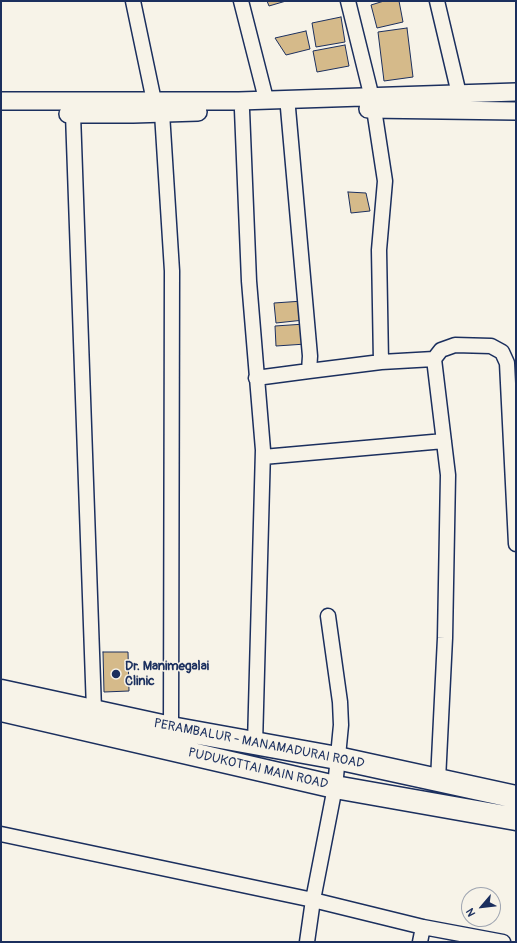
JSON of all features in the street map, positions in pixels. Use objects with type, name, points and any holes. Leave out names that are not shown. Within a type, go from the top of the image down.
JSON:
[{"type":"main road","name":"PERAMBALUR - MANAMADURAI ROAD","points":[[1,691],[94,710],[171,728],[336,758],[516,797]]},
{"type":"main road","name":"PUDUKOTTAI MAIN ROAD","points":[[1,710],[335,787],[516,819]]},
{"type":"street","points":[[133,1],[158,107],[172,271],[171,728]]},
{"type":"street","points":[[241,1],[266,100]]},
{"type":"street","points":[[348,1],[373,103],[385,181],[379,250],[381,362]]},
{"type":"street","points":[[437,1],[459,94]]},
{"type":"street","points":[[1,101],[74,102],[242,110],[373,103],[459,94],[516,92]]},
{"type":"street","points":[[1,113],[73,114],[266,100],[373,103],[516,111]]},
{"type":"street","points":[[288,108],[310,356],[309,371]]},
{"type":"street","points":[[242,110],[248,281],[262,457],[255,744]]},
{"type":"street","points":[[73,114],[94,710]]},
{"type":"street","points":[[438,780],[446,615],[448,475],[434,359],[441,350],[455,345],[491,346],[502,352],[507,363],[516,544]]},
{"type":"street","points":[[256,378],[381,362],[434,359]]},
{"type":"street","points":[[262,457],[444,442]]},
{"type":"street","points":[[307,942],[313,900],[335,787],[336,758],[341,725],[340,702],[328,616]]},
{"type":"street","points":[[1,834],[313,900],[423,927],[503,942]]},
{"type":"street","points":[[420,942],[423,927]]},
{"type":"building","points":[[267,1],[286,1],[269,6]]},
{"type":"building","points":[[384,1],[399,1],[403,22],[377,28],[371,5]]},
{"type":"building","points":[[341,17],[345,42],[316,47],[312,23]]},
{"type":"building","points":[[407,28],[413,77],[384,81],[378,32]]},
{"type":"building","points":[[306,31],[310,49],[286,55],[275,38]]},
{"type":"building","points":[[345,45],[349,66],[317,72],[313,51]]},
{"type":"building","points":[[348,192],[366,193],[370,211],[351,213]]},
{"type":"building","points":[[303,301],[304,320],[276,323],[274,303]]},
{"type":"building","points":[[305,324],[306,344],[276,346],[275,326]]},
{"type":"building","points":[[103,652],[128,652],[129,691],[104,692]]},
{"type":"place","name":"Dr. Manimegalai Clinic","points":[[116,674]]}]
